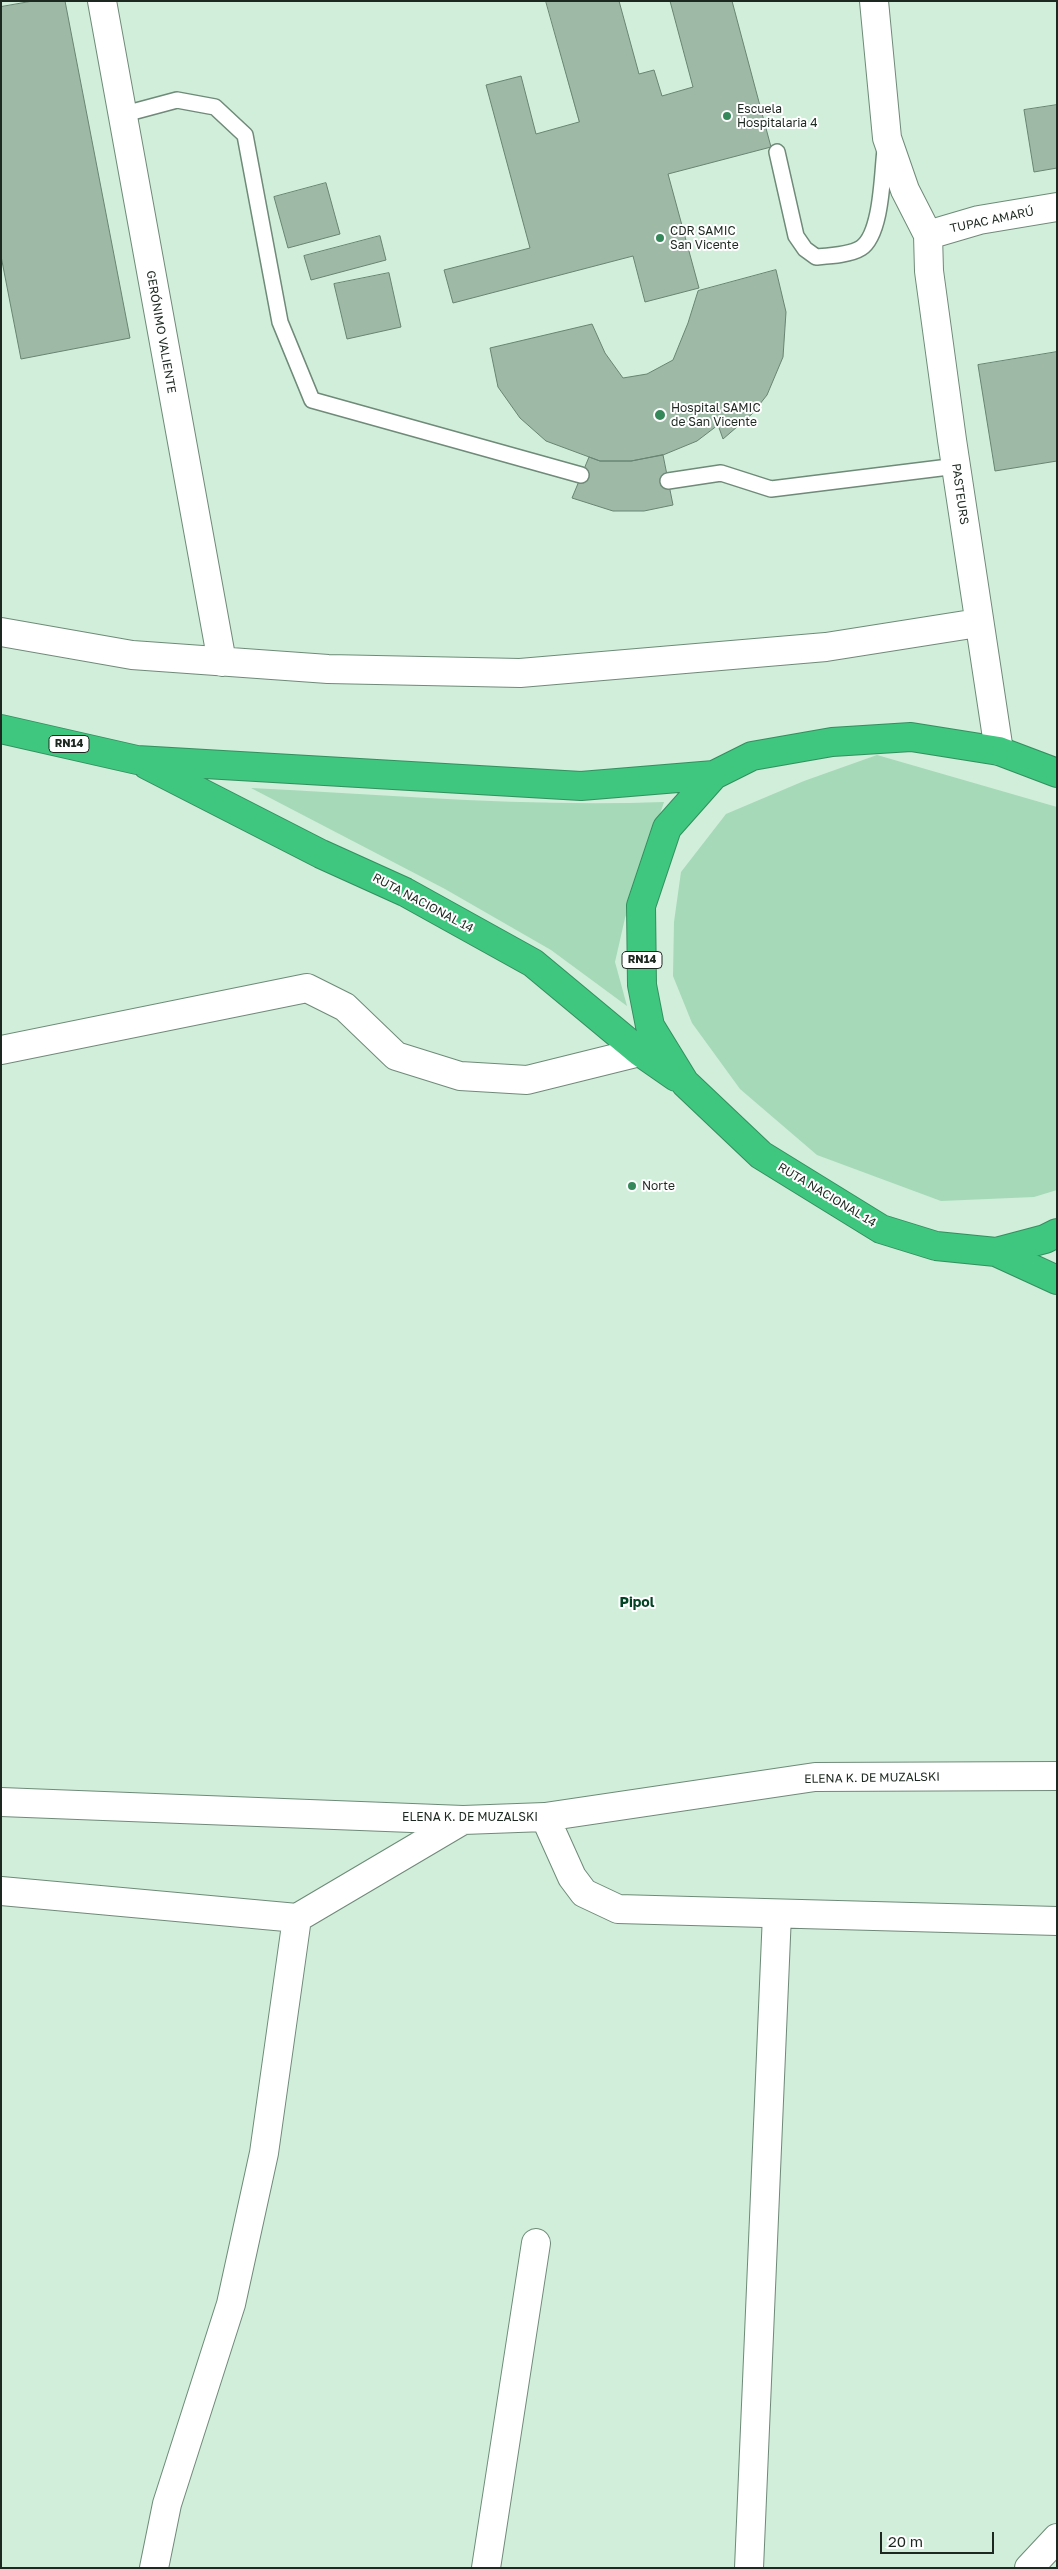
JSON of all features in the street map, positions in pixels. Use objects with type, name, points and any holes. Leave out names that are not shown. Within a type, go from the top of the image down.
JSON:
[{"type":"highway","name":"RUTA NACIONAL 14","points":[[1,729],[137,760],[581,786],[714,775],[752,756],[832,742],[910,736],[999,751],[1057,773]]},
{"type":"highway","name":"RUTA NACIONAL 14","points":[[137,760],[321,854],[405,892],[533,963],[640,1052],[685,1083],[761,1155],[881,1229],[936,1246],[996,1252],[1057,1280]]},
{"type":"highway","name":"RUTA NACIONAL 14","points":[[685,1083],[650,1026],[642,985],[641,906],[667,828],[714,775]]},
{"type":"highway","name":"RUTA NACIONAL 14","points":[[996,1252],[1045,1239],[1057,1233]]},
{"type":"street","name":"GERÓNIMO VALIENTE","points":[[102,1],[222,662]]},
{"type":"street","points":[[874,1],[887,138],[905,190],[928,235]]},
{"type":"street","name":"TUPAC AMARÚ","points":[[928,235],[979,220],[1057,207]]},
{"type":"street","name":"PASTEURS","points":[[928,235],[930,271],[978,623],[999,751]]},
{"type":"street","points":[[1,632],[132,655],[328,670],[520,673],[826,647],[978,623]]},
{"type":"street","points":[[1,1050],[307,988],[345,1007],[396,1056],[460,1076],[527,1080],[640,1052]]},
{"type":"street","name":"ELENA K. DE MUZALSKI","points":[[1,1802],[463,1820],[544,1818],[815,1777],[1057,1776]]},
{"type":"street","points":[[544,1818],[572,1877],[584,1893],[618,1909],[1057,1921]]},
{"type":"street","points":[[1,1891],[297,1918],[463,1820]]},
{"type":"street","points":[[749,2568],[777,1914]]},
{"type":"street","points":[[154,2568],[167,2504],[232,2304],[264,2153],[297,1918]]},
{"type":"street","points":[[486,2568],[536,2243]]},
{"type":"street","points":[[1029,2568],[1057,2538]]},
{"type":"lane","points":[[122,115],[177,100],[215,107],[245,134],[280,322],[312,400],[581,475]]},
{"type":"lane","points":[[777,152],[796,236],[805,249],[816,257],[828,257],[860,250],[870,242],[875,229],[887,138]]},
{"type":"lane","points":[[668,481],[722,473],[771,489],[957,466]]},
{"type":"green space","points":[[877,755],[1057,807],[1057,1190],[1034,1197],[941,1201],[817,1155],[740,1089],[692,1023],[673,976],[674,922],[681,872],[726,814],[804,781]]},
{"type":"green space","points":[[251,788],[509,802],[664,802],[625,918],[615,962],[627,1006],[551,950],[445,889]]},
{"type":"building","points":[[33,1],[65,1],[130,338],[21,359],[1,256],[1,7]]},
{"type":"building","points":[[546,1],[619,1],[639,74],[654,70],[662,96],[693,87],[670,1],[732,1],[771,147],[668,174],[699,288],[645,302],[633,256],[453,303],[444,270],[530,248],[486,85],[521,76],[536,134],[579,122]]},
{"type":"building","points":[[1057,105],[1057,168],[1034,172],[1024,110]]},
{"type":"building","points":[[326,183],[340,234],[288,248],[274,197]]},
{"type":"building","points":[[380,236],[386,260],[311,280],[304,256]]},
{"type":"building","points":[[776,270],[786,312],[783,357],[767,395],[752,414],[723,439],[718,425],[697,441],[663,455],[631,461],[600,461],[546,441],[520,418],[498,387],[490,348],[592,324],[605,353],[623,378],[647,374],[673,360],[698,291]]},
{"type":"building","points":[[389,273],[401,327],[347,339],[334,284]]},
{"type":"building","points":[[1057,352],[1057,461],[995,471],[978,365]]},
{"type":"building","points":[[663,455],[673,505],[644,511],[613,511],[572,498],[589,457],[600,461],[631,461]]},
{"type":"place","name":"Escuela Hospitalaria 4","points":[[727,116]]},
{"type":"place","name":"CDR SAMIC San Vicente","points":[[660,238]]},
{"type":"place","name":"Hospital SAMIC de San Vicente","points":[[660,415]]},
{"type":"place","name":"Norte","points":[[632,1186]]},
{"type":"district","name":"Pipol","points":[[637,1603]]}]
